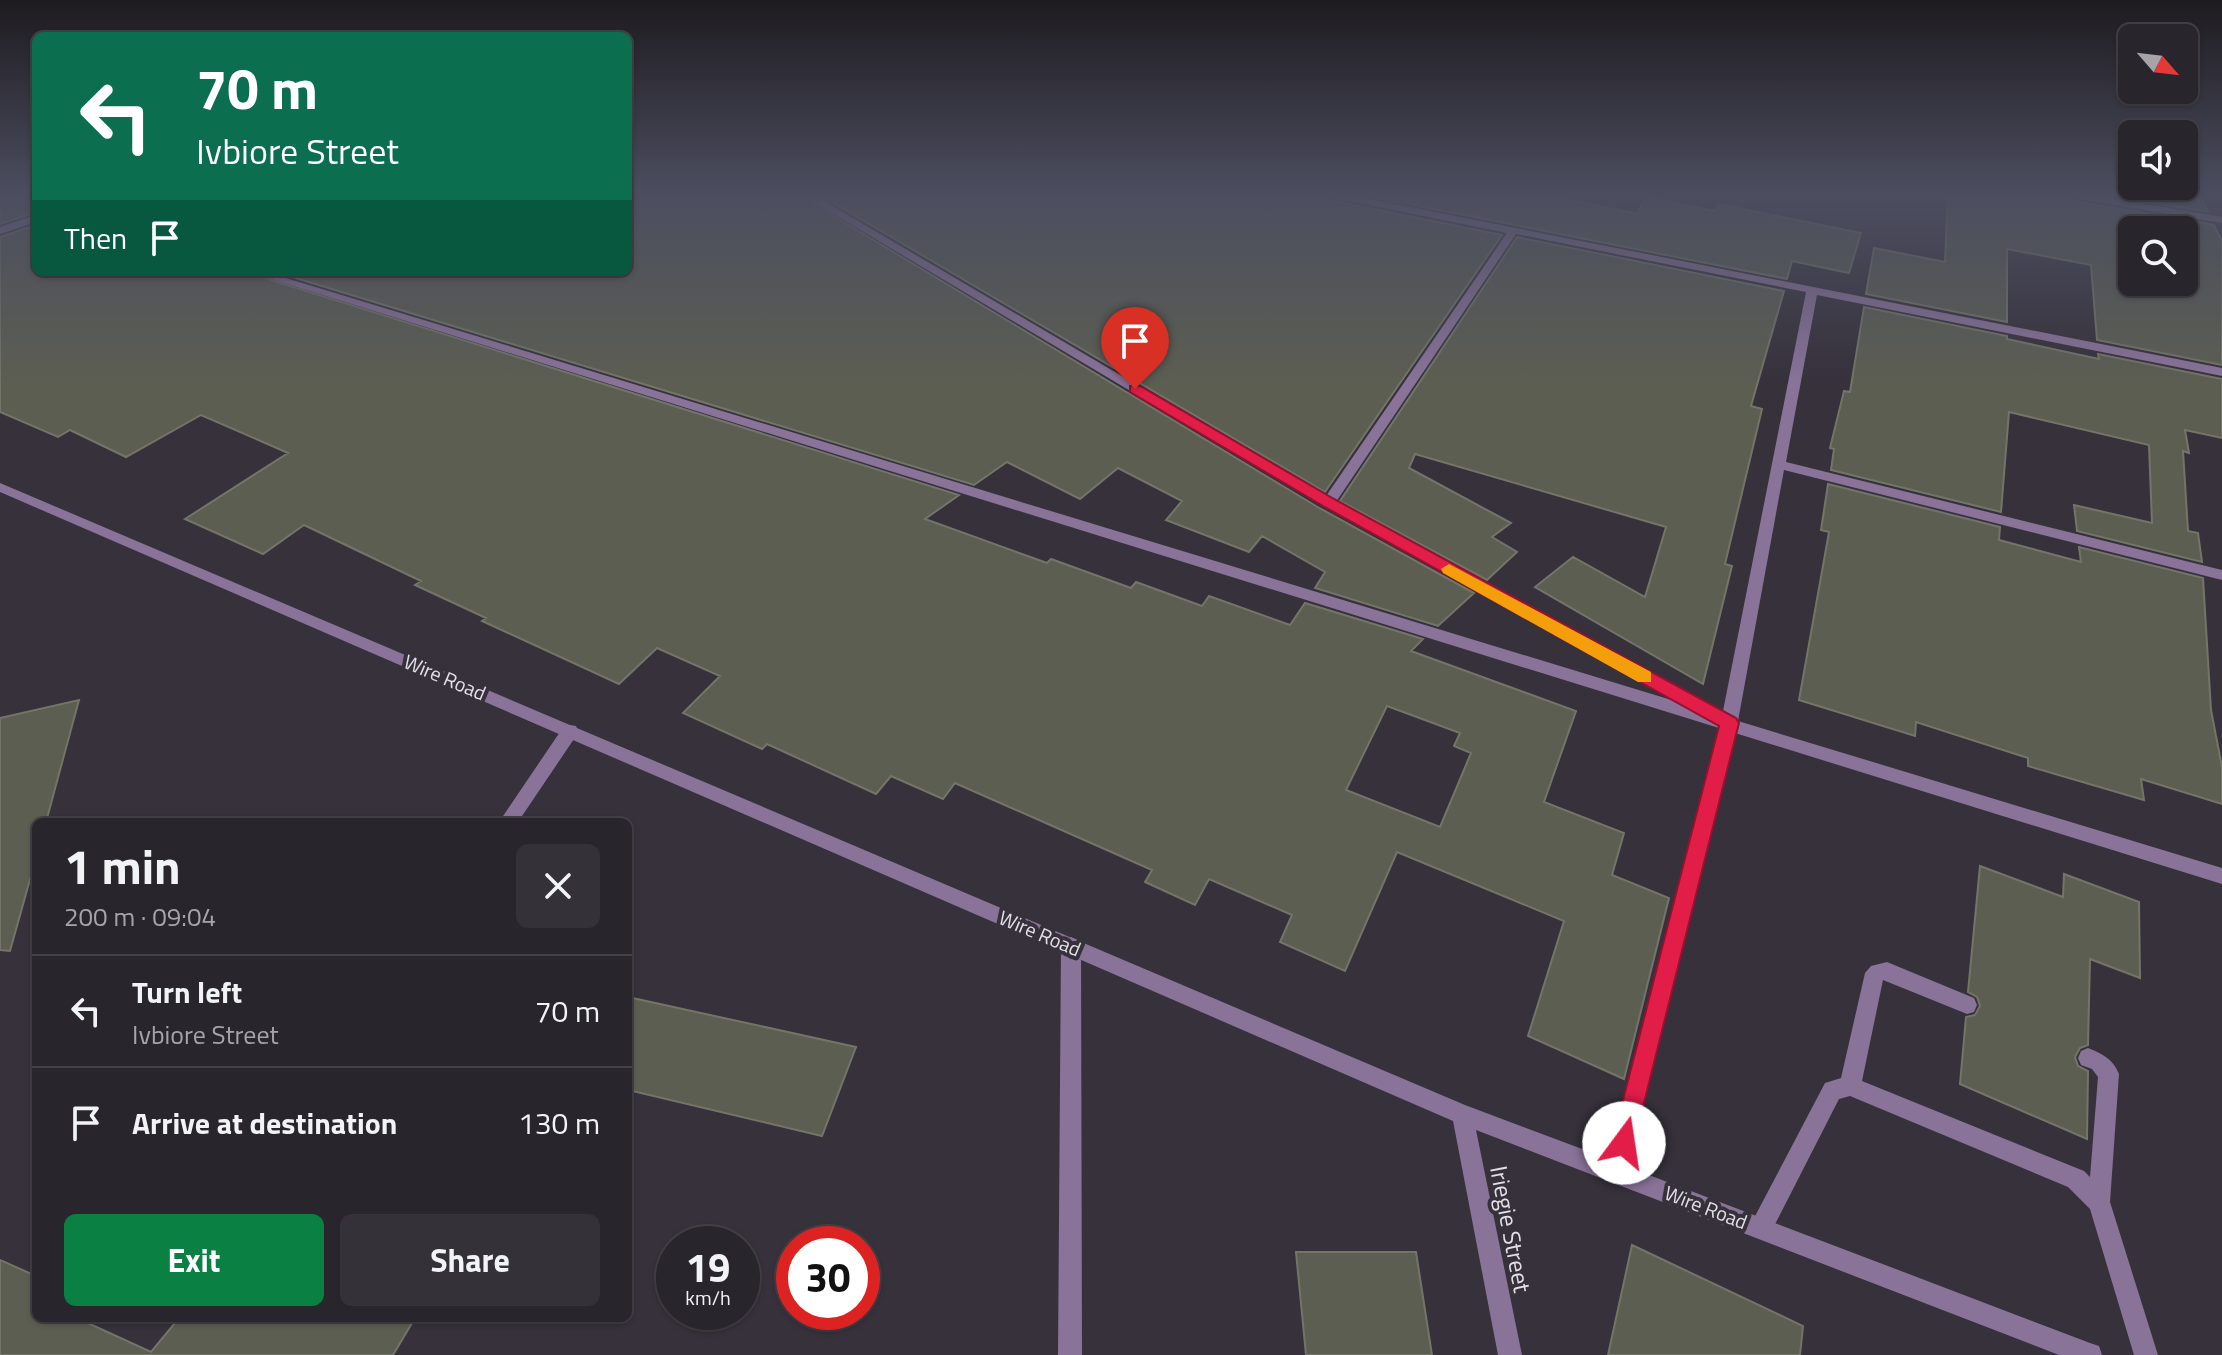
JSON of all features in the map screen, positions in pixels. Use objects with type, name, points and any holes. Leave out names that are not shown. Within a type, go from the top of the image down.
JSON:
[{"type":"street","points":[[912,257],[1328,503],[1729,723]]},
{"type":"street","points":[[1328,503],[1495,257]]},
{"type":"street","points":[[1652,257],[2222,372]]},
{"type":"street","points":[[277,276],[2222,876]]},
{"type":"street","points":[[1616,1173],[1729,723],[1812,289]]},
{"type":"street","points":[[1778,464],[2222,575]]},
{"type":"street","name":"Wire Road","points":[[0,487],[1462,1114],[2090,1355]]},
{"type":"street","points":[[511,818],[570,731]]},
{"type":"street","points":[[1070,1355],[1071,946]]},
{"type":"street","points":[[1850,1086],[1872,979],[1878,972],[1887,971],[1967,1005]]},
{"type":"street","points":[[2088,1058],[2099,1062],[2109,1074],[2099,1202],[2146,1355]]},
{"type":"street","points":[[1761,1228],[1832,1090],[1850,1086],[2076,1179],[2099,1202]]},
{"type":"street","name":"Iriegie Street","points":[[1462,1114],[1510,1355]]},
{"type":"building","points":[[0,257],[32,257],[32,276],[258,276],[959,495],[925,519],[1047,563],[1051,559],[1131,588],[1136,582],[1202,606],[1209,596],[1290,625],[1305,603],[1423,639],[1411,651],[1576,711],[1544,802],[1624,833],[1612,875],[1669,898],[1624,1079],[1528,1036],[1564,921],[1397,852],[1345,971],[1280,942],[1292,915],[1209,879],[1195,905],[1145,882],[1152,870],[955,783],[943,799],[891,776],[876,794],[767,744],[762,749],[683,713],[720,676],[657,648],[619,684],[482,621],[486,618],[415,585],[421,581],[304,525],[263,554],[185,519],[288,453],[201,415],[126,457],[70,430],[58,437],[0,412]],"holes":[[[1387,706],[1460,733],[1454,746],[1471,753],[1440,827],[1346,790]]]},
{"type":"building","points":[[632,257],[902,257],[1321,509],[1474,593],[1438,626],[1315,588],[1325,572],[1262,536],[1249,552],[1166,520],[1182,501],[1118,468],[1080,499],[1007,462],[974,485],[289,276],[632,276]]},
{"type":"building","points":[[926,257],[1487,257],[1325,492]]},
{"type":"building","points":[[1503,257],[1617,257],[1784,291],[1751,406],[1762,409],[1725,564],[1732,566],[1703,684],[1535,587],[1573,557],[1645,597],[1666,527],[1415,454],[1409,468],[1511,523],[1492,537],[1517,552],[1487,580],[1340,501]]},
{"type":"building","points":[[1677,257],[1854,257],[1849,273],[1792,261],[1787,279]]},
{"type":"building","points":[[1872,257],[1921,257],[1945,262],[1945,257],[2007,257],[2007,322],[1866,294]]},
{"type":"building","points":[[2050,257],[2118,257],[2118,296],[2198,296],[2198,257],[2222,257],[2222,365],[2097,340],[2091,265]]},
{"type":"building","points":[[1864,307],[2007,336],[2007,339],[2099,359],[2098,354],[2222,379],[2222,438],[2185,430],[2189,453],[2183,451],[2188,531],[2198,533],[2202,562],[2077,531],[2074,505],[2152,523],[2149,445],[2009,412],[2001,512],[1831,470],[1834,449],[1830,448],[1844,391],[1850,392]]},
{"type":"building","points":[[1828,484],[2000,527],[1999,540],[2081,562],[2079,547],[2203,578],[2211,710],[2222,767],[2222,804],[2141,779],[2144,800],[2028,766],[2028,758],[1916,722],[1915,736],[1799,700],[1829,532],[1821,530]]},
{"type":"building","points":[[79,700],[47,818],[32,818],[32,872],[10,951],[0,950],[0,718]]},
{"type":"building","points":[[1980,866],[2063,897],[2064,874],[2139,902],[2140,978],[2090,959],[2088,1045],[2080,1048],[2075,1057],[2078,1066],[2088,1071],[2087,1139],[1960,1084],[1966,1017],[1975,1015],[1980,1006],[1977,997],[1968,992]]},
{"type":"building","points":[[632,998],[856,1047],[822,1136],[632,1091]]},
{"type":"building","points":[[1632,1245],[1803,1326],[1800,1355],[1608,1355]]},
{"type":"building","points":[[1296,1252],[1416,1252],[1432,1355],[1306,1355]]},
{"type":"building","points":[[0,1260],[32,1274],[32,1322],[86,1322],[151,1352],[176,1322],[413,1322],[393,1355],[0,1355]]},
{"type":"slow traffic","points":[[1449,569],[1645,677]]},
{"type":"route","points":[[1135,389],[1328,503],[1729,723],[1624,1143]]}]
